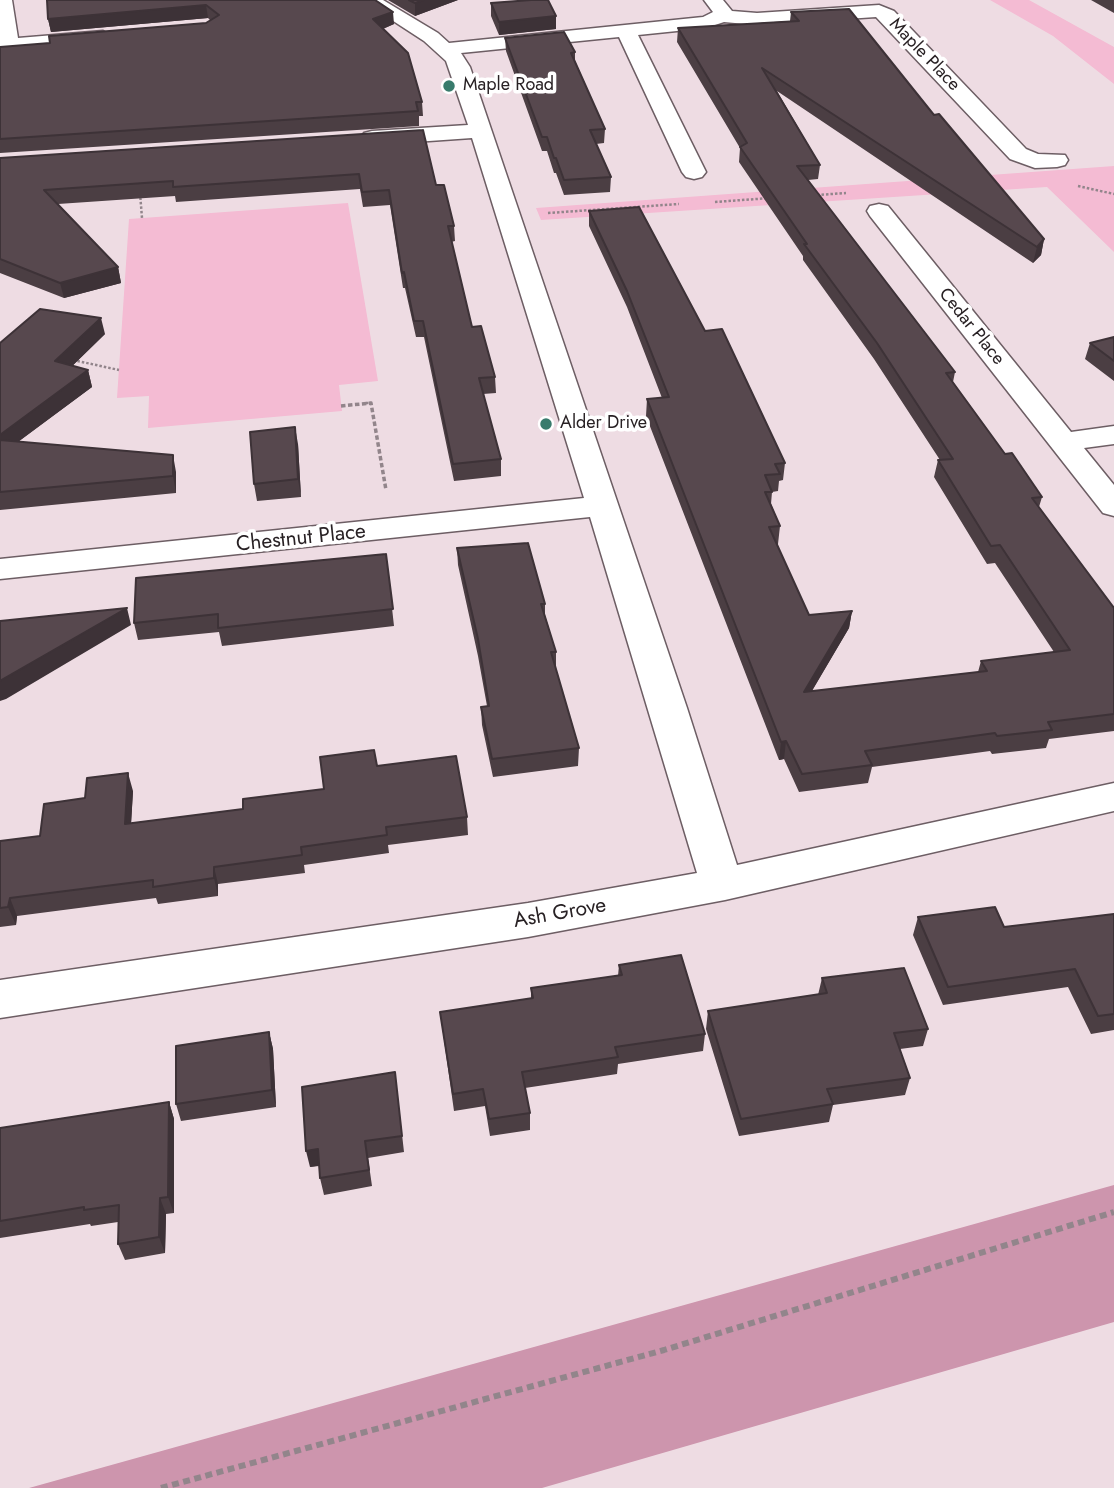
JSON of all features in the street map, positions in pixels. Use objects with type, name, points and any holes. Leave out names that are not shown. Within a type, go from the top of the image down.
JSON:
[{"type":"street","points":[[3,0],[4,45],[128,34]]},
{"type":"street","points":[[370,0],[409,22],[446,49],[460,67],[720,878],[725,884]]},
{"type":"street","points":[[446,49],[706,22],[718,8]]},
{"type":"street","name":"Maple Place","points":[[718,8],[757,19],[879,11],[887,15],[1018,155],[1035,161],[1057,160]]},
{"type":"street","points":[[626,31],[694,172]]},
{"type":"street","points":[[357,139],[480,131]]},
{"type":"street","name":"Cedar Place","points":[[879,211],[1114,506]]},
{"type":"street","points":[[1063,442],[1114,435]]},
{"type":"street","name":"Chestnut Place","points":[[0,569],[602,506]]},
{"type":"street","name":"Ash Grove","points":[[0,999],[528,920],[725,884],[1114,797]]},
{"type":"path","points":[[1073,185],[1114,194]]},
{"type":"path","points":[[140,192],[142,218]]},
{"type":"path","points":[[813,195],[854,192]]},
{"type":"path","points":[[702,203],[771,198]]},
{"type":"path","points":[[509,216],[688,204]]},
{"type":"path","points":[[66,359],[119,370]]},
{"type":"path","points":[[341,406],[371,403],[393,529]]},
{"type":"path","points":[[162,1488],[664,1350],[1114,1212]]},
{"type":"shaded area","points":[[990,0],[1029,0],[1114,47],[1114,84],[1053,36]]},
{"type":"shaded area","points":[[1114,166],[1114,252],[1047,187],[541,220],[536,208]]},
{"type":"shaded area","points":[[348,203],[378,381],[339,385],[342,411],[148,428],[149,396],[117,398],[129,219]]},
{"type":"shaded area","points":[[1114,1185],[1114,1322],[542,1488],[29,1488]]},
{"type":"building","points":[[47,0],[375,0],[393,12],[373,19],[408,53],[422,102],[416,102],[418,111],[0,139],[0,47],[50,43],[49,36],[206,23],[219,15],[206,5],[48,19]]},
{"type":"building","points":[[548,0],[556,16],[499,22],[491,3]]},
{"type":"building","points":[[849,9],[934,115],[939,114],[1044,239],[1037,247],[762,68],[820,165],[797,166],[955,372],[946,373],[1005,454],[1012,453],[1042,497],[1032,498],[1114,608],[1114,714],[1048,722],[1052,730],[997,736],[995,733],[865,751],[872,765],[802,774],[786,741],[781,742],[647,399],[669,397],[627,291],[589,211],[639,207],[705,331],[722,329],[785,463],[775,464],[780,474],[765,475],[772,492],[765,492],[780,526],[769,527],[809,615],[852,611],[804,692],[987,671],[981,661],[1070,650],[1000,545],[991,546],[938,460],[953,459],[877,343],[804,244],[807,244],[740,147],[747,143],[678,28],[799,21],[791,12]]},
{"type":"building","points":[[564,32],[575,52],[571,53],[605,129],[590,130],[611,177],[564,180],[547,137],[542,137],[505,38]]},
{"type":"building","points":[[423,130],[436,185],[444,185],[454,226],[448,226],[472,327],[481,326],[495,377],[479,378],[501,459],[453,464],[423,321],[414,321],[404,272],[402,273],[389,190],[362,192],[359,174],[173,187],[173,181],[44,190],[118,267],[60,283],[0,259],[0,158]]},
{"type":"building","points":[[40,309],[101,318],[55,361],[88,370],[0,435],[0,343]]},
{"type":"building","points":[[1114,337],[1114,361],[1090,343]]},
{"type":"building","points":[[295,427],[298,479],[254,484],[250,432]]},
{"type":"building","points":[[0,440],[173,455],[173,476],[0,492]]},
{"type":"building","points":[[528,543],[545,604],[541,604],[556,652],[551,652],[579,748],[492,759],[481,707],[489,706],[478,639],[457,548]]},
{"type":"building","points":[[386,554],[393,609],[218,628],[218,614],[134,623],[136,578]]},
{"type":"building","points":[[127,608],[0,681],[0,621]]},
{"type":"building","points":[[374,750],[377,766],[456,756],[467,817],[386,827],[387,835],[301,847],[302,855],[214,867],[214,878],[153,887],[153,880],[10,898],[8,907],[0,908],[0,841],[40,836],[44,804],[85,798],[87,778],[128,773],[125,824],[243,809],[243,799],[324,789],[320,757]]},
{"type":"building","points":[[995,907],[1004,927],[1114,914],[1114,1014],[1098,1016],[1075,969],[948,987],[918,917]]},
{"type":"building","points":[[681,955],[705,1034],[615,1047],[618,1057],[522,1072],[530,1113],[489,1119],[483,1089],[453,1094],[440,1012],[533,998],[531,988],[622,975],[619,965]]},
{"type":"building","points":[[904,968],[928,1029],[894,1033],[910,1078],[827,1089],[833,1104],[741,1119],[708,1011],[827,993],[822,978]]},
{"type":"building","points":[[269,1032],[272,1090],[176,1104],[176,1046]]},
{"type":"building","points":[[395,1072],[402,1136],[365,1141],[369,1170],[320,1178],[318,1149],[306,1151],[302,1087]]},
{"type":"building","points":[[169,1102],[168,1197],[160,1198],[159,1237],[118,1244],[119,1205],[84,1210],[84,1207],[0,1221],[0,1128]]},
{"type":"place","name":"Maple Road","points":[[449,86]]},
{"type":"place","name":"Alder Drive","points":[[546,424]]}]
